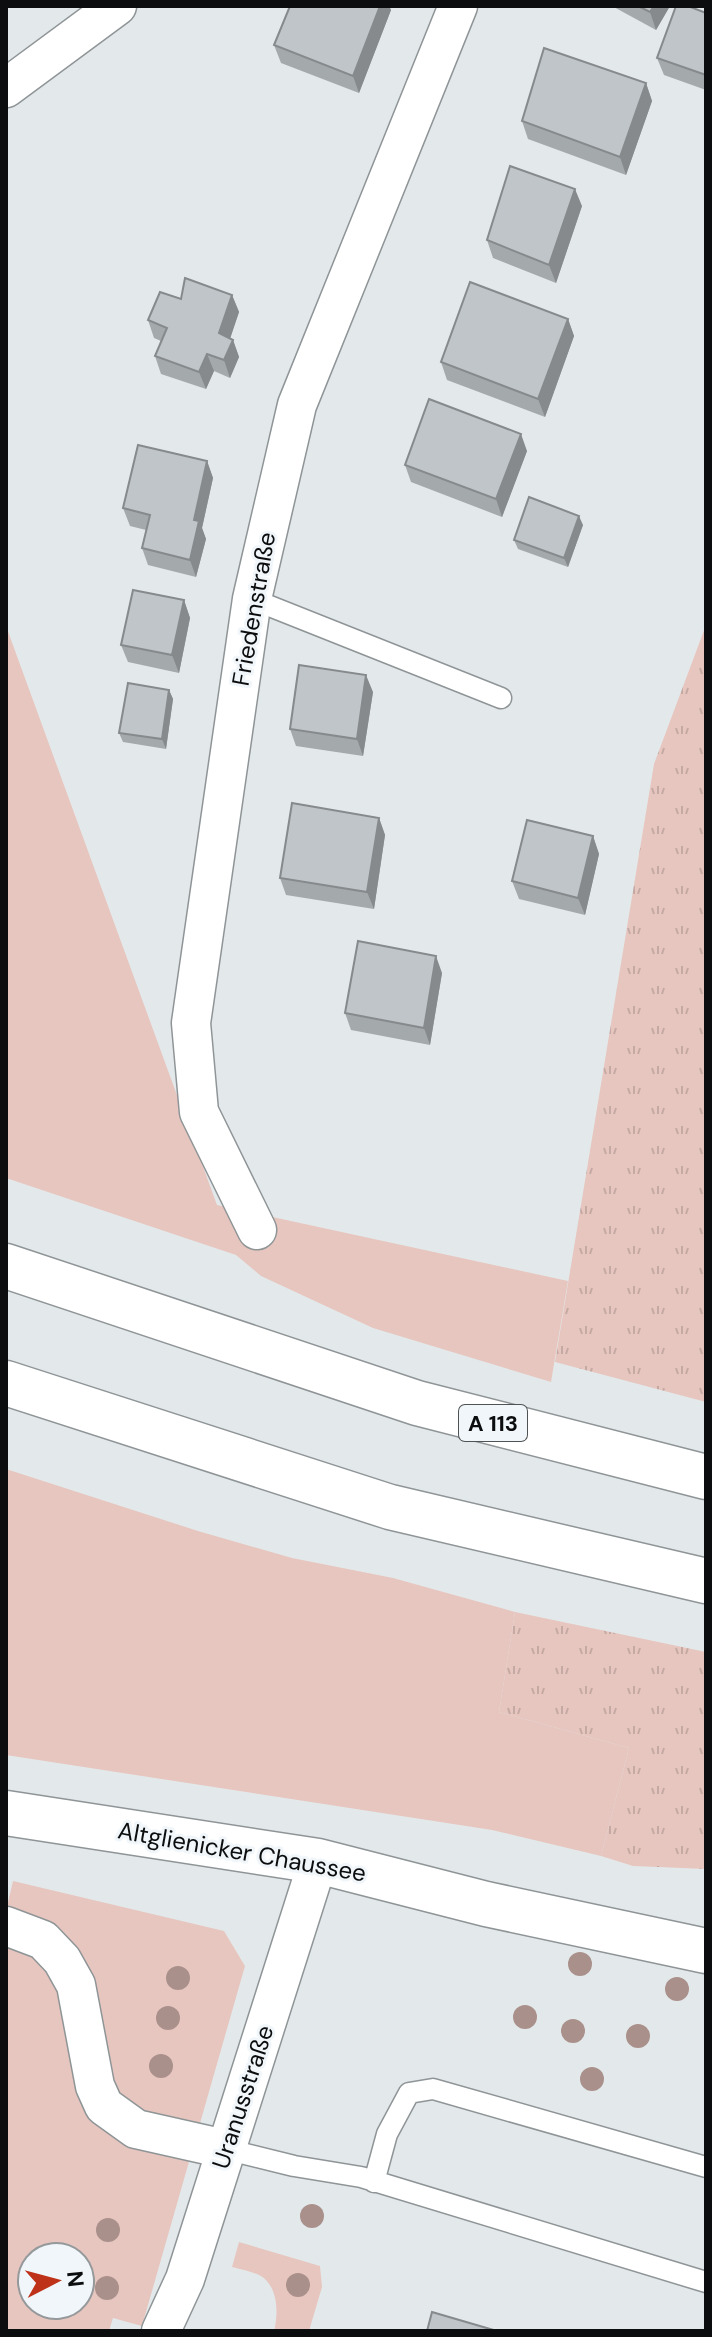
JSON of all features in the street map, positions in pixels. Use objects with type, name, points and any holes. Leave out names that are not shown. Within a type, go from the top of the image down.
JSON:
[{"type":"main road","name":"A 113","points":[[6,1266],[417,1403],[706,1477]]},
{"type":"main road","points":[[6,1383],[390,1507],[706,1581]]},
{"type":"main road","name":"Altglienicker Chaussee","points":[[6,1813],[318,1861],[706,1951]]},
{"type":"street","points":[[6,88],[117,6]]},
{"type":"street","name":"Friedenstraße","points":[[257,1230],[199,1112],[191,1023],[252,599],[297,405],[455,7]]},
{"type":"street","name":"Uranusstraße","points":[[161,2331],[185,2279],[318,1861]]},
{"type":"street","points":[[6,1926],[43,1940],[62,1960],[76,1985],[95,2086],[104,2106],[136,2129],[225,2149]]},
{"type":"lane","points":[[252,599],[501,698]]},
{"type":"lane","points":[[374,2182],[387,2134],[409,2093],[433,2089],[706,2167]]},
{"type":"lane","points":[[225,2149],[374,2182],[706,2282]]},
{"type":"green space","points":[[706,625],[706,1402],[555,1362],[654,764]]},
{"type":"green space","points":[[6,626],[217,1205],[568,1281],[551,1382],[373,1328],[261,1276],[236,1255],[6,1178]]},
{"type":"green space","points":[[6,1469],[292,1558],[393,1578],[515,1612],[499,1712],[629,1748],[601,1856],[492,1830],[6,1755]]},
{"type":"green space","points":[[515,1612],[706,1652],[706,1869],[633,1866],[601,1856],[629,1748],[499,1712]]},
{"type":"green space","points":[[13,1881],[224,1931],[245,1966],[142,2326],[113,2318],[109,2331],[6,2331],[6,1911]]},
{"type":"green space","points":[[239,2242],[320,2266],[322,2287],[309,2331],[274,2331],[276,2307],[269,2284],[257,2274],[232,2267]]},
{"type":"building","points":[[290,6],[380,6],[353,76],[274,45]]},
{"type":"building","points":[[638,6],[654,6],[650,12]]},
{"type":"building","points":[[676,6],[688,6],[706,13],[706,75],[657,58]]},
{"type":"building","points":[[544,48],[646,83],[620,157],[522,121]]},
{"type":"building","points":[[510,166],[575,189],[549,265],[487,240]]},
{"type":"building","points":[[185,278],[232,295],[219,333],[233,340],[224,360],[207,354],[199,372],[155,356],[167,328],[148,320],[160,292],[181,299]]},
{"type":"building","points":[[470,282],[568,319],[538,399],[441,362]]},
{"type":"building","points":[[429,399],[521,434],[496,499],[405,465]]},
{"type":"building","points":[[138,445],[207,461],[194,520],[199,521],[190,560],[142,548],[150,515],[123,508]]},
{"type":"building","points":[[529,497],[579,516],[564,558],[514,540]]},
{"type":"building","points":[[133,590],[184,600],[172,655],[121,645]]},
{"type":"building","points":[[299,665],[366,675],[357,739],[290,729]]},
{"type":"building","points":[[128,683],[169,690],[162,739],[119,733]]},
{"type":"building","points":[[292,803],[379,818],[367,892],[280,878]]},
{"type":"building","points":[[527,820],[593,836],[578,898],[512,881]]},
{"type":"building","points":[[358,941],[436,956],[424,1028],[345,1013]]},
{"type":"building","points":[[432,2312],[497,2331],[427,2331]]}]
